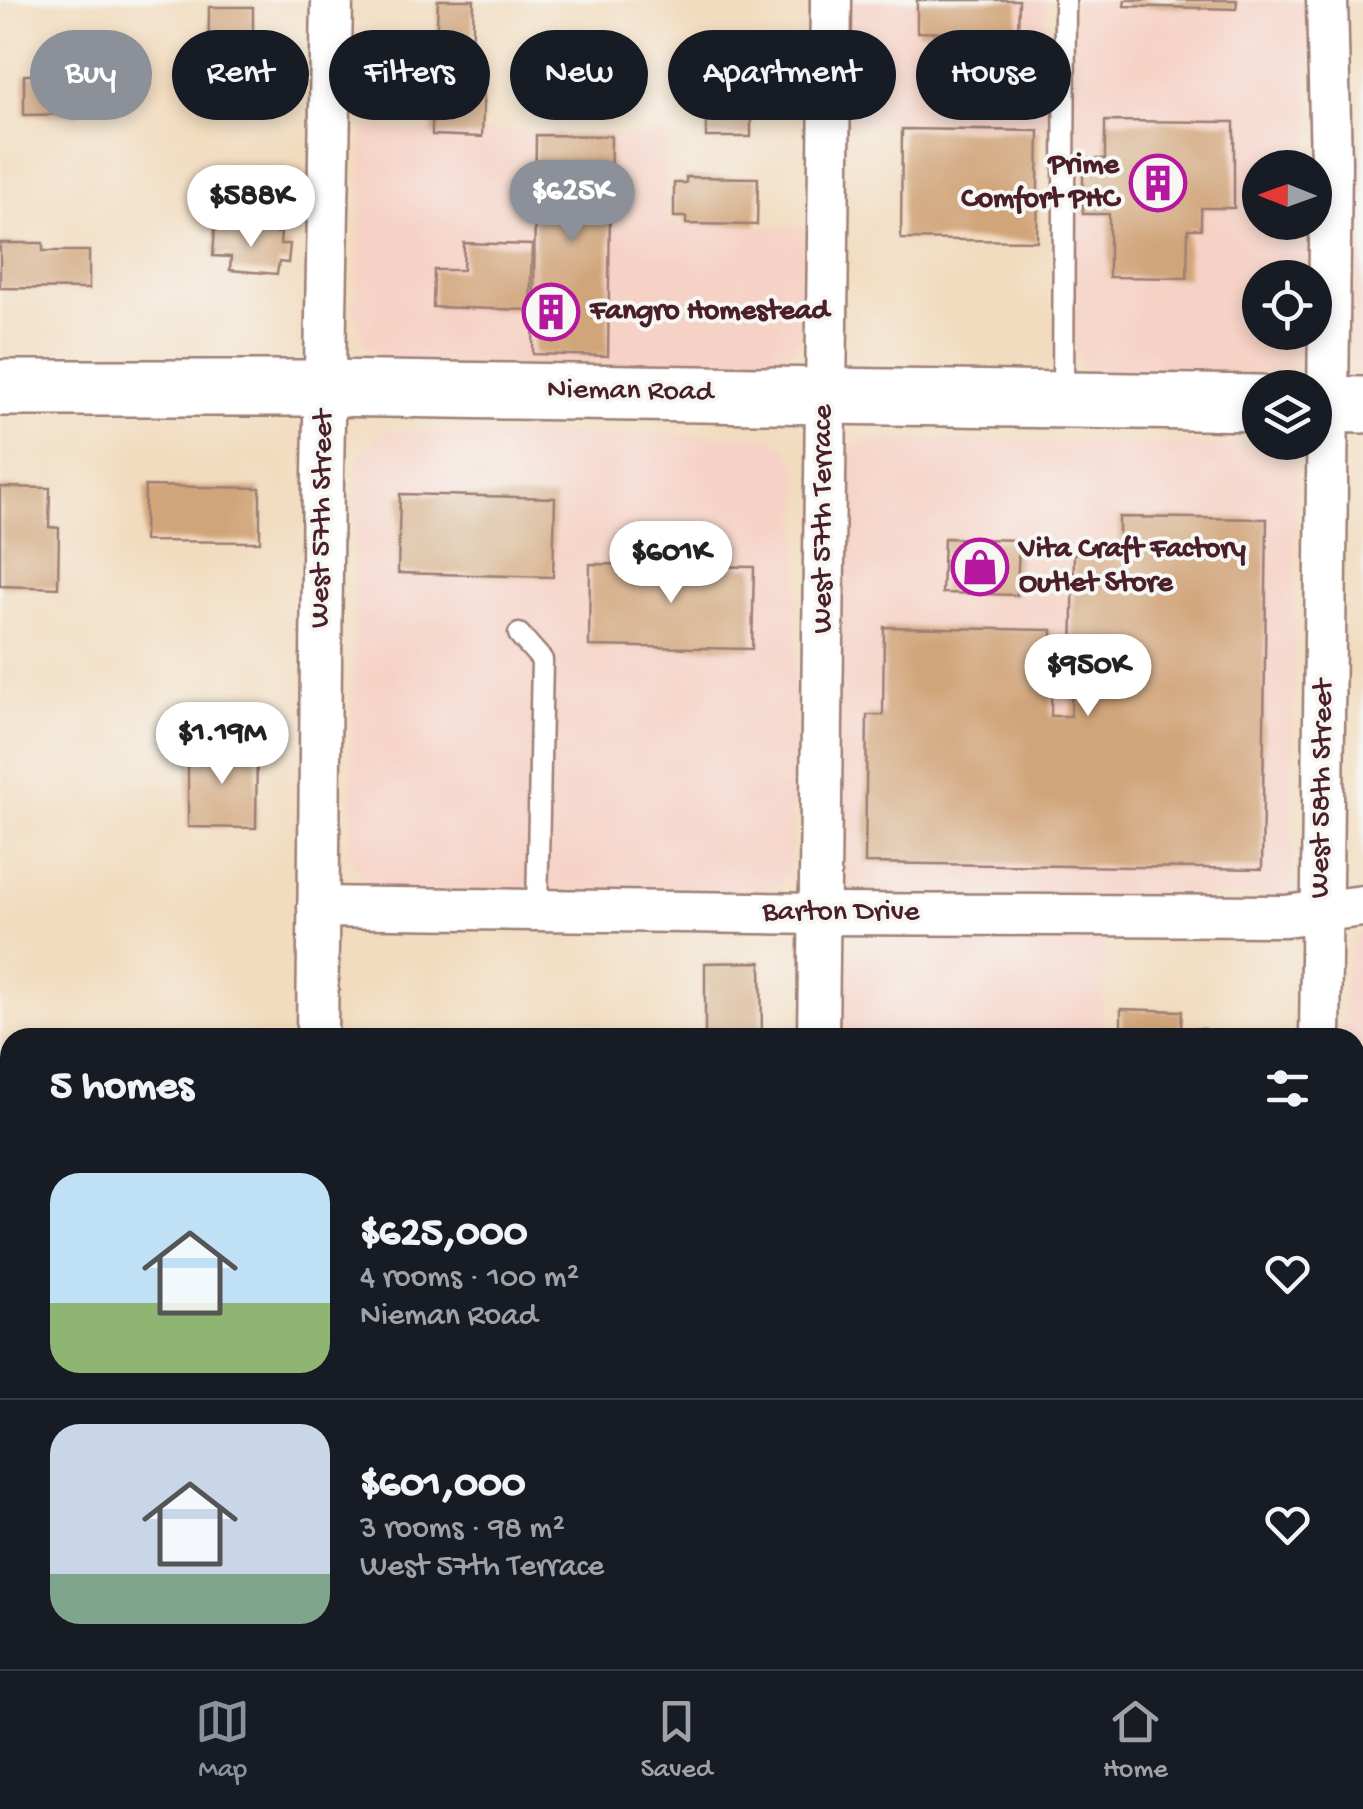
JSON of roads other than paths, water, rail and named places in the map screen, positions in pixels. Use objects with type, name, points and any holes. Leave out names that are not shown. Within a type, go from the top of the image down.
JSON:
[{"type":"main road","name":"Nieman Road","points":[[0,388],[325,388],[1242,402]]},
{"type":"street","name":"West 57th Street","points":[[318,1028],[332,0]]},
{"type":"street","name":"West 57th Terrace","points":[[818,1028],[831,0]]},
{"type":"street","name":"West 58th Street","points":[[1320,1028],[1335,404],[1327,0]]},
{"type":"street","name":"Barton Drive","points":[[318,908],[1286,916],[1363,906]]},
{"type":"lane","points":[[1063,399],[1065,0]]},
{"type":"lane","points":[[520,634],[542,660],[537,910]]},
{"type":"place","name":"Prime Comfort PHC","points":[[1158,183]]},
{"type":"place","name":"Fangro Homestead","points":[[551,312]]},
{"type":"place","name":"Vita Craft Factory Outlet Store","points":[[980,567]]}]
